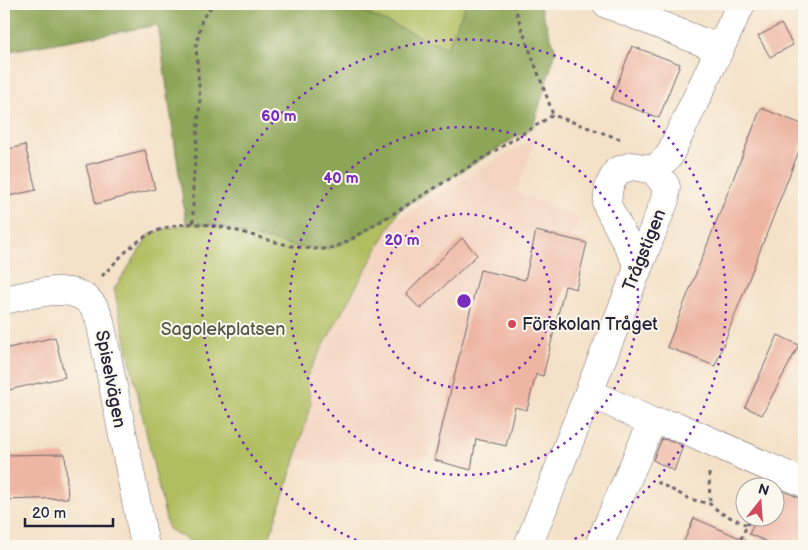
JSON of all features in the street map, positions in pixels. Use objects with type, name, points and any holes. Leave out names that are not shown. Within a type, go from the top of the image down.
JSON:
[{"type":"street","points":[[607,4],[720,48]]},
{"type":"street","points":[[638,265],[607,205],[609,186],[617,171],[632,166],[654,170],[669,156],[741,4]]},
{"type":"street","name":"Trågstigen","points":[[528,546],[664,200],[666,186],[654,170]]},
{"type":"street","points":[[4,300],[60,290],[86,298]]},
{"type":"street","name":"Spiselvägen","points":[[86,298],[95,308],[100,321],[145,546]]},
{"type":"street","points":[[588,395],[601,398],[652,422],[677,426],[804,483]]},
{"type":"street","points":[[600,543],[652,422]]},
{"type":"path","points":[[193,223],[193,185],[200,100],[196,47],[202,19],[213,4]]},
{"type":"path","points":[[514,4],[522,34],[544,87],[553,115]]},
{"type":"path","points":[[86,298],[101,277],[140,240],[150,234],[168,228],[193,223],[213,225],[293,246],[324,249],[335,247],[352,239],[553,115]]},
{"type":"path","points":[[553,115],[624,140]]},
{"type":"path","points":[[632,469],[690,499],[710,504],[721,513],[736,520]]},
{"type":"path","points":[[738,546],[746,528]]},
{"type":"shaded area","points":[[537,136],[516,192],[579,218],[571,240],[536,231],[525,280],[480,270],[440,442],[433,441],[430,456],[321,464],[296,457],[311,403],[306,377],[393,221]]},
{"type":"green space","points":[[4,4],[344,4],[447,48],[466,4],[539,4],[556,51],[533,127],[352,239],[335,247],[324,249],[293,246],[213,225],[186,223],[158,25],[4,52]]},
{"type":"green space","points":[[344,4],[466,4],[447,48]]},
{"type":"green space","name":"Sagolekplatsen","points":[[400,208],[306,377],[311,403],[296,457],[267,545],[190,541],[168,529],[114,289],[150,234],[193,223],[213,225],[267,240],[335,247],[352,239]]},
{"type":"building","points":[[781,24],[793,45],[770,57],[758,36]]},
{"type":"building","points":[[632,46],[680,64],[659,118],[611,100]]},
{"type":"building","points":[[761,108],[804,125],[804,138],[715,366],[667,347]]},
{"type":"building","points":[[25,145],[36,190],[4,197],[4,150]]},
{"type":"building","points":[[145,150],[155,189],[96,204],[86,165]]},
{"type":"building","name":"Förskolan Tråget","points":[[536,231],[587,243],[576,289],[565,286],[543,376],[536,374],[527,410],[515,407],[506,446],[476,439],[471,470],[434,460],[480,270],[525,280]]},
{"type":"building","points":[[462,238],[477,255],[420,309],[406,294]]},
{"type":"building","points":[[778,335],[799,345],[762,415],[745,407]]},
{"type":"building","points":[[55,337],[65,377],[4,391],[4,349]]},
{"type":"building","points":[[662,439],[683,446],[674,471],[653,460]]},
{"type":"building","points":[[65,454],[68,498],[4,500],[4,455]]},
{"type":"building","points":[[786,492],[804,500],[804,546],[777,546],[749,534],[752,528],[786,528]]},
{"type":"building","points":[[694,518],[758,546],[682,546]]},
{"type":"place","name":"Förskolan Tråget","points":[[512,324]]}]
